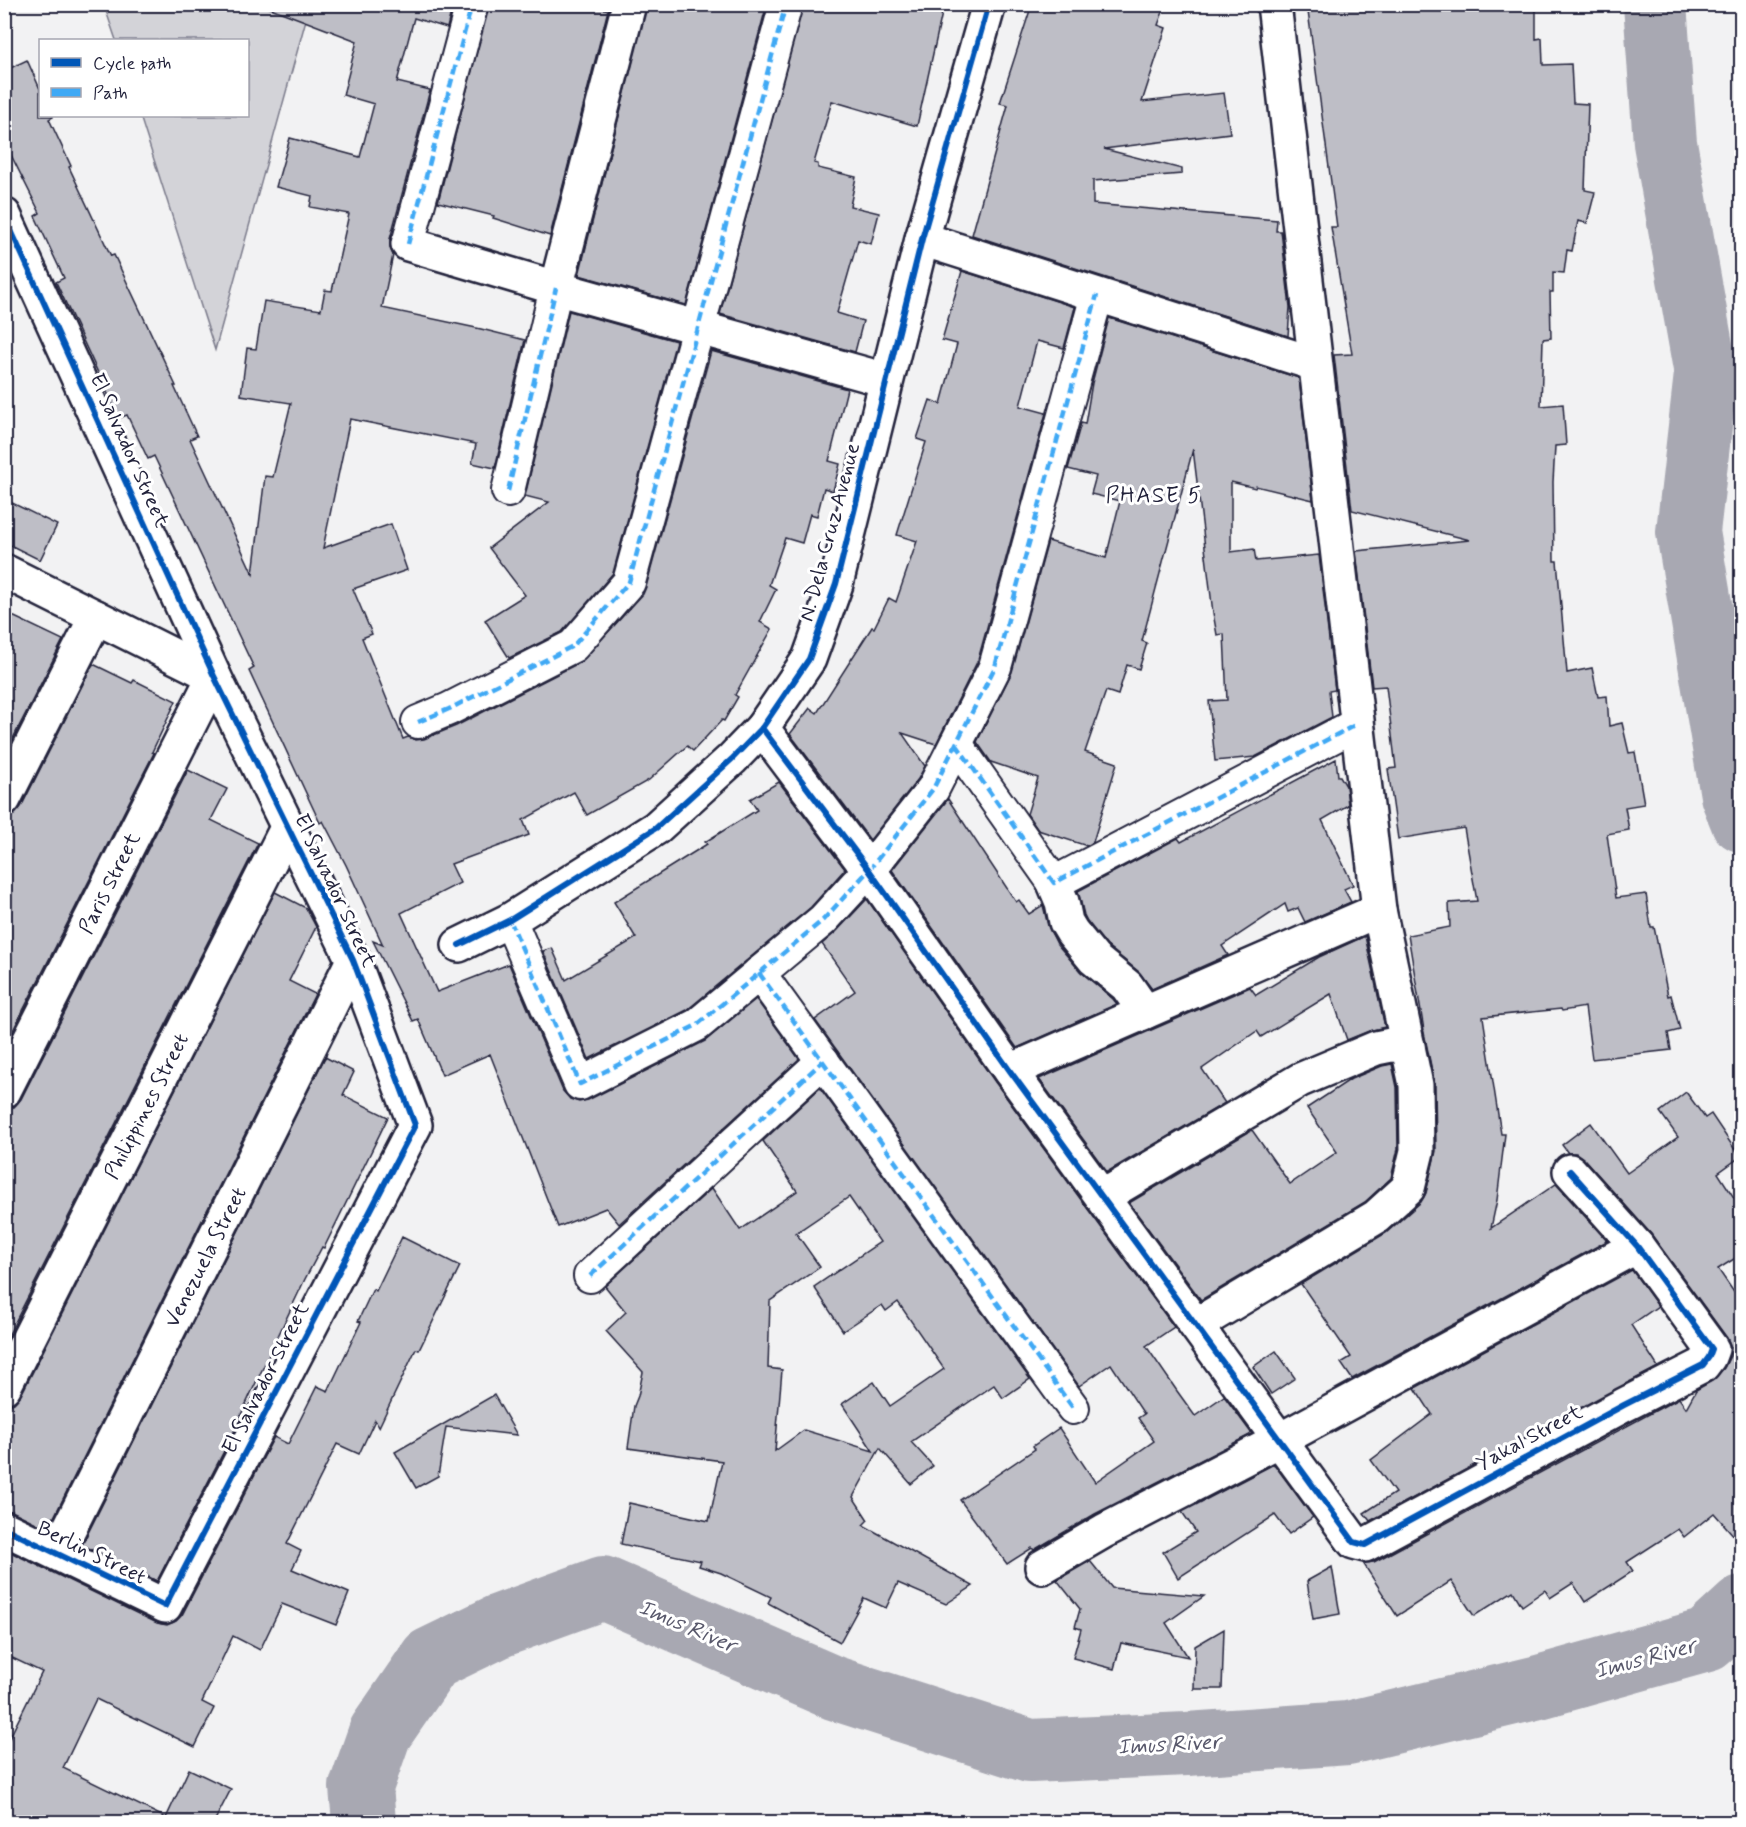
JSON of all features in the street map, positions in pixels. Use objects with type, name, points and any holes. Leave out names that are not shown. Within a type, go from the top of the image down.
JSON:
[{"type":"street","points":[[472,4],[408,244],[556,288],[886,380]]},
{"type":"street","points":[[508,491],[556,288],[629,4]]},
{"type":"street","points":[[418,722],[449,709],[573,646],[629,582],[786,4]]},
{"type":"street","name":"N. Dela Cruz Avenue","points":[[459,945],[510,920],[656,828],[732,759],[762,728],[809,658],[836,584],[922,239],[989,4]]},
{"type":"street","points":[[1196,1325],[1376,1217],[1408,1188],[1417,1151],[1416,1085],[1379,910],[1274,4]]},
{"type":"street","name":"El Salvador Street","points":[[4,215],[214,676],[353,960],[415,1125],[165,1606]]},
{"type":"street","points":[[922,239],[1315,364]]},
{"type":"street","points":[[510,920],[580,1084],[697,1025],[823,920],[869,870],[933,789],[995,667],[1097,295]]},
{"type":"street","points":[[4,571],[214,676]]},
{"type":"street","points":[[4,799],[96,617]]},
{"type":"street","name":"Paris Street","points":[[4,1091],[214,676]]},
{"type":"street","points":[[1054,883],[1357,724]]},
{"type":"street","points":[[762,728],[869,870],[1010,1071],[1280,1440]]},
{"type":"street","points":[[956,744],[1054,883],[1062,902],[1066,922],[1072,932],[1094,959],[1127,986],[1145,1012]]},
{"type":"street","name":"Philippines Street","points":[[4,1387],[288,826]]},
{"type":"street","points":[[1010,1071],[1379,910]]},
{"type":"street","name":"Venezuela Street","points":[[57,1553],[353,960]]},
{"type":"street","points":[[759,973],[1073,1408]]},
{"type":"street","points":[[1102,1197],[1300,1080],[1376,1048],[1408,1046]]},
{"type":"street","points":[[590,1276],[823,1061]]},
{"type":"street","points":[[1042,1566],[1637,1246],[1570,1172]]},
{"type":"street","name":"Yakal Street","points":[[1280,1440],[1354,1542],[1365,1545],[1624,1405],[1703,1365],[1712,1349],[1637,1246]]},
{"type":"street","name":"Berlin Street","points":[[4,1528],[165,1606]]},
{"type":"shaded area","points":[[104,5],[310,5],[215,350],[140,117],[249,117],[249,39],[116,39]]},
{"type":"building","points":[[269,4],[453,4],[447,28],[414,18],[397,82],[430,90],[390,239],[393,255],[382,308],[525,340],[495,468],[472,463],[476,444],[350,419],[323,548],[391,524],[407,570],[353,589],[372,634],[362,638],[403,739],[408,737],[416,740],[424,739],[456,726],[581,662],[643,594],[711,351],[847,389],[829,461],[840,464],[833,491],[824,488],[817,516],[810,514],[802,543],[785,538],[769,585],[776,589],[760,622],[772,629],[735,695],[738,697],[724,721],[722,720],[693,751],[687,746],[649,780],[587,815],[574,792],[523,820],[529,835],[451,864],[460,883],[401,913],[437,992],[509,964],[563,1091],[570,1099],[579,1102],[588,1100],[705,1041],[756,999],[799,1059],[619,1224],[606,1208],[558,1227],[490,1054],[442,1075],[418,1019],[413,1021],[373,941],[383,945],[346,865],[323,821],[320,823],[249,671],[254,668],[154,456],[148,459],[127,415],[119,418],[56,282],[64,278],[35,216],[40,213],[4,141],[4,71],[27,60],[39,87],[39,117],[53,117],[49,119],[71,166],[69,167],[111,256],[114,255],[176,386],[174,386],[197,436],[190,439],[253,574],[265,476],[273,477],[291,403],[241,395],[247,348],[256,349],[264,301],[321,310],[325,290],[332,291],[349,214],[310,207],[312,196],[276,187],[290,138],[360,157],[374,104],[343,95],[357,41],[268,7]]},
{"type":"building","points":[[489,4],[590,4],[608,10],[550,236],[493,218],[494,216],[438,202]]},
{"type":"building","points":[[647,4],[767,4],[686,305],[579,275]]},
{"type":"building","points":[[803,4],[944,4],[917,126],[832,101],[814,163],[818,164],[818,168],[856,177],[850,206],[879,213],[871,244],[858,240],[837,313],[863,321],[855,352],[720,314]]},
{"type":"building","points":[[1032,4],[1166,4],[1158,25],[1166,28],[1142,102],[1224,93],[1230,133],[1104,149],[1182,169],[1182,174],[1093,181],[1093,204],[1277,220],[1276,231],[1281,231],[1290,307],[1288,336],[972,235],[1008,105],[1000,103]]},
{"type":"building","points":[[1307,4],[1536,4],[1536,39],[1542,38],[1543,65],[1571,64],[1573,103],[1588,104],[1585,190],[1595,192],[1587,223],[1578,221],[1572,251],[1567,250],[1564,273],[1553,272],[1553,292],[1550,292],[1551,338],[1543,339],[1541,406],[1563,404],[1566,445],[1555,446],[1554,561],[1557,561],[1567,673],[1592,668],[1598,697],[1607,696],[1609,726],[1622,723],[1629,753],[1635,752],[1644,804],[1625,807],[1629,830],[1607,834],[1616,898],[1646,894],[1651,927],[1654,927],[1668,996],[1671,995],[1680,1030],[1668,1033],[1671,1050],[1592,1059],[1585,1007],[1483,1017],[1501,1134],[1505,1134],[1497,1200],[1491,1228],[1556,1184],[1607,1241],[1352,1379],[1341,1363],[1351,1357],[1301,1284],[1386,1233],[1421,1202],[1426,1193],[1436,1151],[1435,1085],[1408,935],[1450,927],[1449,903],[1477,901],[1464,828],[1398,839],[1388,769],[1396,768],[1386,686],[1372,687],[1356,551],[1470,540],[1352,510],[1334,355],[1352,354],[1331,227],[1337,227]]},
{"type":"building","points":[[962,271],[1075,307],[1064,348],[1037,341],[1020,406],[1046,413],[978,660],[936,744],[902,733],[925,766],[918,779],[870,840],[790,734],[810,708],[817,713],[872,627],[874,628],[889,598],[896,602],[917,541],[897,535],[926,442],[917,439],[930,400],[941,404],[957,344],[942,340]]},
{"type":"building","points":[[569,311],[676,341],[613,573],[562,632],[509,658],[485,620],[525,595],[489,548],[549,502],[525,496]]},
{"type":"building","points":[[1109,318],[1299,378],[1313,500],[1231,482],[1231,552],[1254,549],[1256,561],[1319,555],[1335,690],[1329,691],[1332,717],[1255,757],[1215,761],[1209,701],[1227,700],[1224,634],[1217,635],[1213,613],[1193,449],[1142,641],[1147,643],[1139,669],[1127,665],[1118,695],[1106,691],[1085,752],[1117,763],[1093,842],[1087,846],[1038,830],[1027,814],[1038,778],[991,762],[977,742],[1012,672],[1048,541],[1106,558],[1120,501],[1091,494],[1096,476],[1068,469],[1081,423],[1085,424],[1092,383]]},
{"type":"building","points":[[4,499],[57,525],[40,560],[4,542]]},
{"type":"building","points":[[4,612],[63,640],[4,756]]},
{"type":"building","points":[[93,664],[132,683],[134,680],[176,701],[152,752],[154,753],[4,1048],[4,818],[14,815],[21,807]]},
{"type":"building","points":[[1336,759],[1338,776],[1346,786],[1348,805],[1322,820],[1353,885],[1344,889],[1351,902],[1305,922],[1298,908],[1288,912],[1285,904],[1222,946],[1228,955],[1152,989],[1139,972],[1107,946],[1087,921],[1078,891],[1178,838],[1181,842]]},
{"type":"building","points":[[188,770],[227,789],[211,820],[258,843],[4,1344],[4,1110],[14,1107],[21,1099]]},
{"type":"building","points":[[779,782],[845,869],[811,907],[687,1010],[589,1059],[543,951],[552,948],[566,980],[636,938],[614,902],[757,810],[750,799]]},
{"type":"building","points":[[948,799],[1016,902],[1019,900],[1029,914],[1043,905],[1048,926],[1057,944],[1080,971],[1117,1004],[1017,1048],[892,870]]},
{"type":"building","points":[[275,892],[306,908],[316,927],[289,981],[315,994],[48,1529],[12,1511],[4,1510],[4,1406],[14,1403],[21,1395]]},
{"type":"building","points":[[867,899],[995,1082],[1174,1327],[1146,1346],[1177,1391],[1195,1416],[1224,1396],[1252,1434],[1095,1514],[1007,1564],[960,1500],[1035,1449],[1033,1446],[1059,1428],[1095,1482],[1154,1441],[1138,1418],[1144,1414],[1111,1364],[1079,1386],[815,1020],[855,991],[822,944]]},
{"type":"building","points":[[1365,936],[1385,1027],[1347,1040],[1331,994],[1261,1037],[1257,1031],[1202,1069],[1225,1103],[1107,1172],[1039,1079],[1250,987],[1256,995],[1319,957]]},
{"type":"building","points":[[325,1057],[354,1072],[343,1095],[388,1117],[324,1248],[322,1247],[305,1279],[240,1420],[157,1581],[82,1545]]},
{"type":"building","points":[[1392,1064],[1397,1087],[1398,1149],[1391,1178],[1365,1202],[1201,1300],[1129,1203],[1252,1130],[1290,1184],[1337,1152],[1307,1108],[1351,1079]]},
{"type":"building","points":[[820,1088],[1030,1379],[1003,1398],[994,1385],[911,1442],[933,1466],[911,1484],[880,1448],[853,1497],[868,1520],[863,1525],[973,1586],[946,1604],[898,1583],[886,1608],[864,1598],[840,1642],[768,1603],[771,1597],[721,1573],[699,1566],[701,1561],[621,1544],[629,1503],[709,1521],[722,1461],[628,1448],[634,1406],[643,1372],[606,1331],[626,1312],[605,1286],[712,1188],[740,1230],[797,1191],[763,1141]],"holes":[[[849,1197],[880,1242],[814,1287],[843,1331],[882,1305],[886,1311],[898,1302],[944,1369],[890,1406],[874,1382],[842,1404],[873,1451],[804,1430],[775,1451],[782,1370],[768,1368],[770,1301],[820,1267],[796,1233]]]},
{"type":"building","points":[[1686,1092],[1705,1118],[1711,1114],[1740,1157],[1718,1173],[1742,1210],[1742,1254],[1718,1269],[1742,1304],[1742,1545],[1714,1513],[1684,1537],[1678,1529],[1627,1562],[1633,1571],[1585,1602],[1573,1583],[1550,1598],[1545,1590],[1522,1606],[1513,1591],[1474,1616],[1451,1581],[1397,1616],[1363,1563],[1374,1562],[1679,1398],[1686,1408],[1696,1390],[1712,1381],[1724,1368],[1730,1356],[1731,1347],[1727,1338],[1651,1234],[1584,1159],[1576,1153],[1568,1153],[1562,1145],[1591,1123],[1627,1173],[1678,1137],[1660,1112]]},
{"type":"building","points":[[402,1237],[460,1266],[419,1350],[416,1349],[379,1427],[375,1420],[359,1454],[337,1444],[287,1544],[301,1551],[292,1569],[349,1593],[336,1625],[282,1604],[260,1650],[233,1636],[202,1702],[214,1708],[195,1747],[96,1699],[63,1768],[166,1818],[189,1769],[231,1789],[214,1822],[4,1822],[4,1749],[42,1672],[4,1654],[4,1549],[157,1623],[167,1625],[176,1621],[182,1615],[274,1437],[288,1444],[317,1386],[328,1391],[361,1322],[358,1321],[373,1289],[376,1291]]},
{"type":"building","points":[[1632,1270],[1658,1306],[1631,1325],[1658,1367],[1370,1521],[1364,1513],[1395,1493],[1371,1460],[1432,1414],[1415,1388]]},
{"type":"building","points":[[1276,1351],[1295,1378],[1271,1394],[1253,1367]]},
{"type":"building","points":[[494,1395],[517,1435],[446,1427],[438,1476],[416,1488],[395,1452]]},
{"type":"building","points":[[1274,1464],[1313,1517],[1289,1534],[1275,1515],[1178,1578],[1163,1552],[1196,1532],[1182,1512]]},
{"type":"building","points":[[1090,1561],[1112,1588],[1204,1596],[1166,1623],[1188,1657],[1121,1643],[1114,1669],[1073,1658],[1081,1629],[1075,1627],[1080,1609],[1057,1580]]},
{"type":"building","points":[[1332,1567],[1340,1614],[1313,1619],[1307,1581]]},
{"type":"building","points":[[1224,1629],[1222,1689],[1194,1689],[1195,1646]]},
{"type":"waterway","points":[[1655,4],[1665,143],[1706,374],[1688,532],[1732,795],[1742,820]]},
{"type":"waterway","name":"Imus River","points":[[364,1822],[361,1787],[380,1733],[431,1659],[499,1626],[603,1588],[834,1688],[1030,1751],[1187,1744],[1348,1733],[1539,1687],[1707,1640],[1742,1608]]},
{"type":"marked path","points":[[408,244],[472,4]]},
{"type":"marked path","points":[[418,722],[449,709],[573,646],[629,582],[786,4]]},
{"type":"marked path","points":[[508,491],[556,288]]},
{"type":"marked path","points":[[510,920],[580,1084],[697,1025],[823,920],[869,870],[933,789],[995,667],[1097,295]]},
{"type":"marked path","points":[[956,744],[1054,883],[1357,724]]},
{"type":"marked path","points":[[759,973],[1073,1408]]},
{"type":"marked path","points":[[590,1276],[823,1061]]},
{"type":"cycle path","points":[[459,945],[510,920],[656,828],[732,759],[762,728],[809,659],[836,584],[922,239],[989,4]]},
{"type":"cycle path","points":[[4,215],[214,676],[353,960],[415,1125],[165,1606],[4,1528]]},
{"type":"cycle path","points":[[762,728],[869,870],[1010,1071],[1354,1542],[1365,1545],[1624,1405],[1703,1365],[1709,1357],[1712,1349],[1637,1246],[1570,1171]]},
{"type":"district","name":"PHASE 5","points":[[1154,494]]}]
